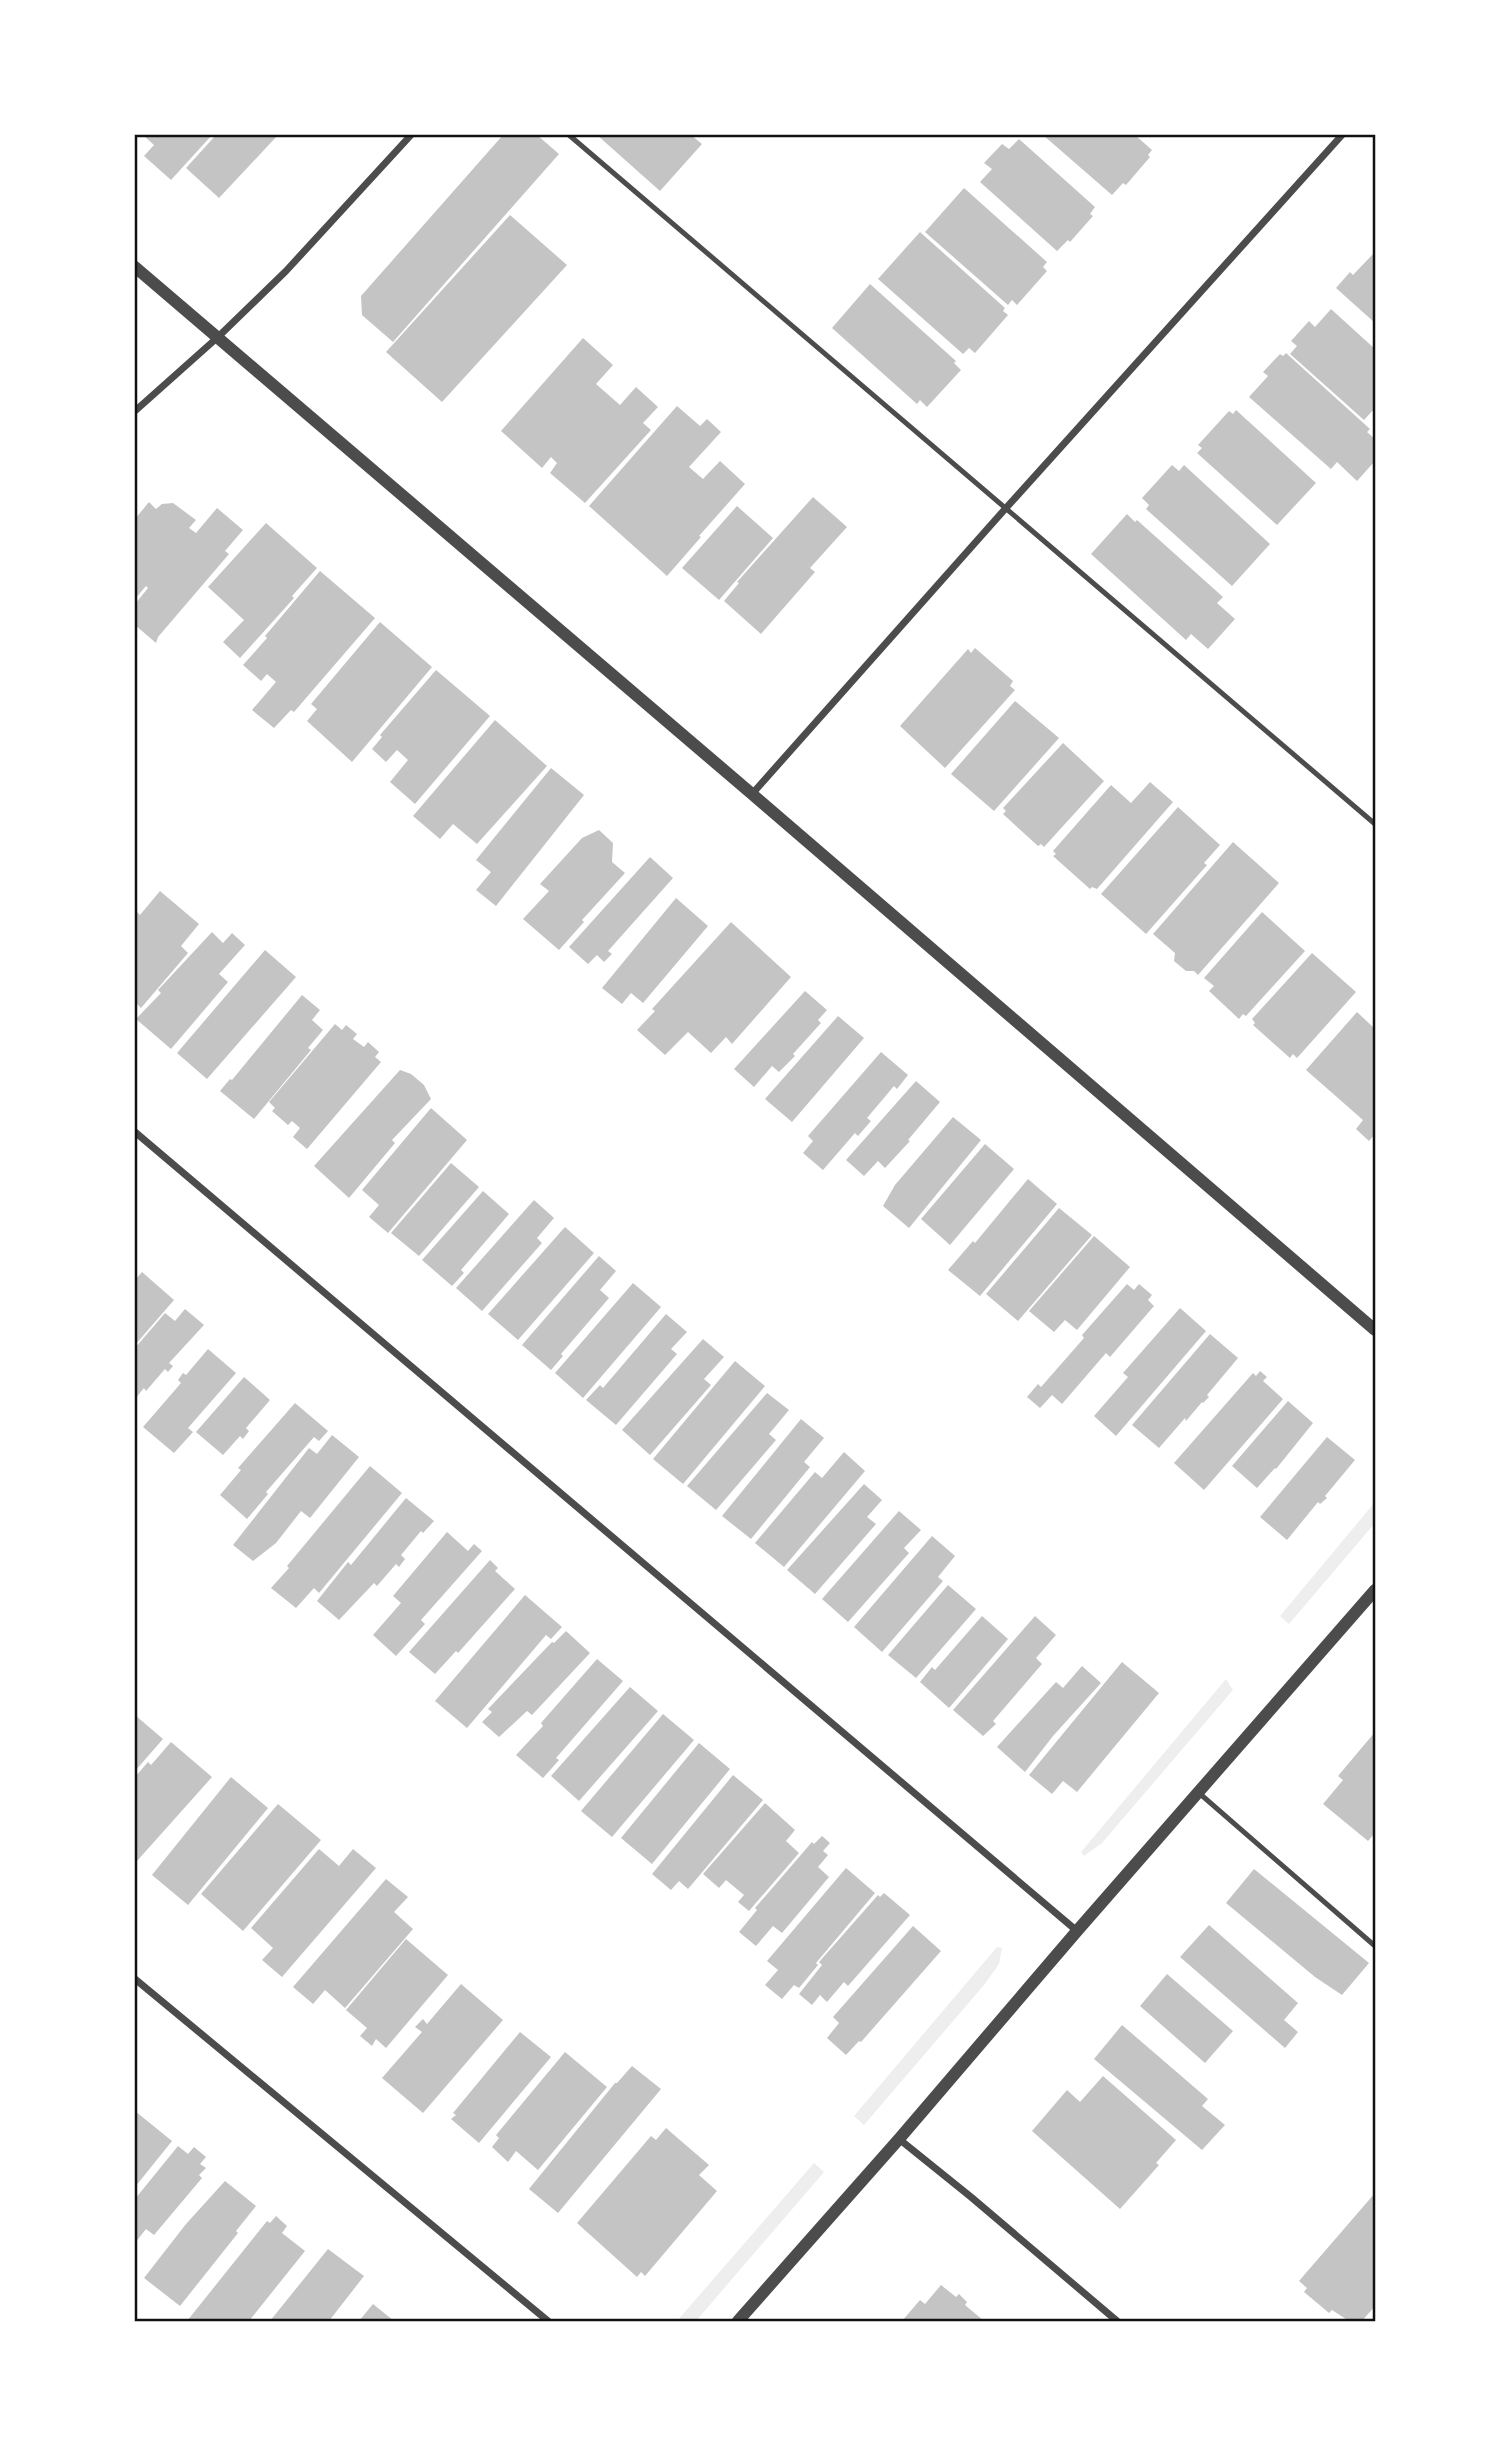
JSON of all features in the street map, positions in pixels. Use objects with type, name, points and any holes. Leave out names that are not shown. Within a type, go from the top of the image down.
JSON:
[{"type":"street","points":[[135,411],[218,337],[286,271],[411,135]]},
{"type":"street","points":[[752,794],[1342,135]]},
{"type":"street","points":[[135,267],[1375,1330]]},
{"type":"street","points":[[135,1132],[1077,1931]]},
{"type":"street","points":[[738,2321],[1375,1590]]},
{"type":"street","points":[[135,1979],[548,2321]]},
{"type":"street","points":[[899,2139],[1117,2321]]},
{"type":"lane","points":[[569,135],[1375,824]]},
{"type":"lane","points":[[1199,1793],[1375,1946]]},
{"type":"shaded area","points":[[1375,1502],[1375,1523],[1289,1624],[1280,1616]]},
{"type":"shaded area","points":[[1226,1679],[1233,1690],[1102,1843],[1084,1856],[1081,1852]]},
{"type":"shaded area","points":[[997,1947],[1002,1948],[999,1964],[984,1985],[864,2125],[854,2116]]},
{"type":"shaded area","points":[[814,2163],[824,2172],[696,2321],[677,2321]]},
{"type":"building","points":[[143,135],[212,135],[171,180],[144,156],[154,145]]},
{"type":"building","points":[[216,135],[278,135],[219,198],[186,168]]},
{"type":"building","points":[[503,135],[537,135],[559,154],[393,342],[362,315],[361,296]]},
{"type":"building","points":[[597,135],[691,135],[702,144],[660,191]]},
{"type":"building","points":[[1043,135],[1135,135],[1152,150],[1148,155],[1150,157],[1126,185],[1123,183],[1112,195]]},
{"type":"building","points":[[1019,139],[1095,207],[1090,214],[1093,216],[1070,242],[1068,240],[1057,251],[980,182],[992,169],[984,163],[1002,144],[1009,149]]},
{"type":"building","points":[[964,188],[1047,262],[1043,267],[1047,271],[1017,305],[1012,300],[1008,305],[925,232]]},
{"type":"building","points":[[510,215],[567,265],[442,402],[386,352]]},
{"type":"building","points":[[920,232],[1005,308],[1003,311],[1008,315],[975,353],[969,348],[963,354],[878,279]]},
{"type":"building","points":[[1373,254],[1375,323],[1336,288],[1350,272],[1353,275]]},
{"type":"building","points":[[870,284],[956,361],[954,363],[961,370],[927,407],[920,400],[917,404],[832,328]]},
{"type":"building","points":[[1331,309],[1375,349],[1375,408],[1364,420],[1290,354],[1297,346],[1291,341],[1309,321],[1315,327]]},
{"type":"building","points":[[583,338],[613,365],[596,384],[620,405],[636,387],[658,407],[643,423],[651,430],[585,503],[550,473],[557,463],[551,457],[542,468],[501,431]]},
{"type":"building","points":[[1286,353],[1370,429],[1367,432],[1375,439],[1375,461],[1357,481],[1337,462],[1331,469],[1249,397],[1268,376],[1263,372],[1280,354],[1283,356]]},
{"type":"building","points":[[677,406],[700,426],[707,419],[721,432],[689,467],[703,479],[720,461],[745,484],[667,576],[589,506]]},
{"type":"building","points":[[1236,410],[1316,483],[1277,525],[1197,453],[1202,448],[1198,445],[1229,411],[1233,414]]},
{"type":"building","points":[[1172,465],[1179,471],[1184,465],[1270,544],[1232,586],[1146,509],[1149,505],[1142,498]]},
{"type":"building","points":[[813,497],[847,527],[810,568],[815,572],[761,634],[724,601],[739,583],[737,582]]},
{"type":"building","points":[[149,502],[156,509],[162,504],[173,503],[196,520],[189,528],[196,533],[217,508],[243,530],[225,551],[229,554],[158,637],[156,643],[135,625],[135,604],[148,588],[146,586],[135,599],[135,519]]},
{"type":"building","points":[[737,506],[773,538],[719,600],[682,568]]},
{"type":"building","points":[[1127,514],[1223,597],[1217,603],[1235,619],[1208,649],[1191,634],[1186,640],[1091,554]]},
{"type":"building","points":[[266,523],[317,568],[240,658],[223,642],[244,620],[208,587]]},
{"type":"building","points":[[320,571],[375,618],[294,712],[291,710],[274,728],[252,710],[276,682],[267,674],[261,681],[243,665]]},
{"type":"building","points":[[380,622],[432,667],[352,762],[307,721],[317,709],[311,704]]},
{"type":"building","points":[[975,648],[1013,681],[1010,686],[1015,690],[945,768],[900,726],[968,649],[971,653]]},
{"type":"building","points":[[436,670],[490,716],[415,804],[390,782],[408,760],[397,750],[386,762],[372,749],[382,737],[380,735]]},
{"type":"building","points":[[1015,701],[1059,738],[994,811],[951,774]]},
{"type":"building","points":[[495,720],[547,766],[477,844],[453,824],[440,839],[413,816]]},
{"type":"building","points":[[1063,743],[1104,781],[1044,847],[1041,844],[1038,846],[1003,814],[1006,811],[1003,808]]},
{"type":"building","points":[[551,768],[584,795],[496,906],[476,890],[491,872],[476,860]]},
{"type":"building","points":[[1150,782],[1173,802],[1097,889],[1090,889],[1053,856],[1056,854],[1053,851],[1111,785],[1131,803]]},
{"type":"building","points":[[1178,807],[1220,845],[1204,863],[1207,865],[1146,934],[1101,894]]},
{"type":"building","points":[[599,830],[613,843],[612,862],[625,873],[559,950],[523,919],[549,891],[540,884],[582,838]]},
{"type":"building","points":[[1233,842],[1279,883],[1198,975],[1194,971],[1186,971],[1174,961],[1175,953],[1153,934]]},
{"type":"building","points":[[650,857],[673,878],[608,951],[612,954],[604,962],[597,955],[588,964],[569,947]]},
{"type":"building","points":[[160,891],[199,924],[181,946],[188,953],[141,1008],[137,1004],[135,1006],[135,910],[140,915]]},
{"type":"building","points":[[676,898],[708,926],[643,1003],[631,993],[622,1004],[602,988]]},
{"type":"building","points":[[1262,912],[1305,951],[1246,1016],[1243,1014],[1239,1019],[1209,991],[1214,986],[1204,978]]},
{"type":"building","points":[[731,922],[791,977],[732,1044],[726,1037],[711,1053],[688,1032],[665,1055],[637,1030],[655,1011],[652,1009]]},
{"type":"building","points":[[212,932],[223,943],[232,933],[245,945],[219,974],[228,982],[171,1049],[136,1019],[161,993],[158,990]]},
{"type":"building","points":[[265,950],[296,977],[207,1079],[177,1053]]},
{"type":"building","points":[[1312,953],[1356,992],[1297,1058],[1293,1054],[1290,1058],[1253,1025],[1255,1023],[1252,1019]]},
{"type":"building","points":[[805,991],[827,1010],[818,1020],[821,1023],[779,1072],[772,1066],[754,1087],[734,1069]]},
{"type":"building","points":[[302,995],[320,1010],[312,1020],[323,1030],[308,1048],[311,1050],[254,1119],[220,1091]]},
{"type":"building","points":[[1357,1012],[1375,1029],[1375,1134],[1369,1141],[1356,1129],[1363,1120],[1306,1070]]},
{"type":"building","points":[[838,1016],[864,1038],[792,1122],[765,1099]]},
{"type":"building","points":[[335,1024],[342,1030],[346,1025],[357,1034],[353,1039],[364,1047],[368,1042],[379,1052],[375,1057],[381,1062],[307,1149],[293,1137],[300,1128],[292,1121],[288,1125],[272,1111],[275,1108],[269,1102]]},
{"type":"building","points":[[881,1052],[908,1075],[897,1089],[894,1086],[867,1118],[871,1121],[858,1136],[855,1133],[823,1170],[803,1153],[813,1141],[808,1136]]},
{"type":"building","points":[[400,1070],[411,1074],[424,1085],[431,1099],[392,1140],[395,1143],[349,1198],[314,1166]]},
{"type":"building","points":[[916,1081],[940,1102],[885,1168],[878,1161],[864,1176],[846,1160]]},
{"type":"building","points":[[431,1108],[467,1140],[388,1233],[369,1217],[379,1205],[362,1190]]},
{"type":"building","points":[[953,1117],[981,1140],[909,1228],[883,1206],[895,1185]]},
{"type":"building","points":[[985,1144],[1014,1169],[950,1245],[921,1219]]},
{"type":"building","points":[[451,1163],[479,1187],[419,1256],[391,1233]]},
{"type":"building","points":[[1028,1179],[1057,1204],[980,1296],[948,1270],[973,1241],[975,1243]]},
{"type":"building","points":[[483,1191],[509,1214],[461,1270],[464,1273],[452,1286],[422,1260]]},
{"type":"building","points":[[534,1200],[554,1218],[537,1238],[542,1243],[482,1311],[456,1288]]},
{"type":"building","points":[[1059,1208],[1092,1235],[1018,1321],[986,1294]]},
{"type":"building","points":[[565,1227],[594,1253],[518,1340],[488,1314]]},
{"type":"building","points":[[1094,1236],[1130,1267],[1077,1330],[1065,1320],[1054,1332],[1029,1311]]},
{"type":"building","points":[[599,1256],[616,1271],[600,1290],[609,1298],[561,1354],[563,1356],[551,1370],[522,1345]]},
{"type":"building","points":[[142,1272],[174,1300],[135,1345],[135,1280]]},
{"type":"building","points":[[633,1283],[661,1307],[583,1398],[555,1373]]},
{"type":"building","points":[[1127,1284],[1134,1290],[1139,1284],[1152,1295],[1148,1300],[1154,1306],[1110,1357],[1106,1353],[1062,1404],[1052,1395],[1040,1408],[1027,1397],[1038,1384],[1041,1387]]},
{"type":"building","points":[[1180,1308],[1206,1331],[1116,1436],[1094,1416],[1128,1377],[1123,1373]]},
{"type":"building","points":[[185,1309],[204,1325],[169,1363],[173,1366],[168,1372],[165,1369],[146,1391],[144,1388],[135,1399],[135,1348],[165,1313],[175,1321]]},
{"type":"building","points":[[666,1314],[687,1332],[671,1349],[677,1354],[616,1425],[586,1400],[600,1385],[603,1388]]},
{"type":"building","points":[[1210,1334],[1238,1358],[1207,1395],[1209,1397],[1186,1421],[1185,1418],[1159,1448],[1132,1425]]},
{"type":"building","points":[[703,1339],[724,1357],[704,1379],[711,1385],[650,1455],[622,1430]]},
{"type":"building","points":[[208,1349],[236,1373],[188,1428],[193,1432],[174,1453],[143,1427],[181,1383],[178,1380],[183,1373],[186,1375]]},
{"type":"building","points":[[735,1361],[765,1386],[683,1484],[653,1459]]},
{"type":"building","points":[[1260,1371],[1267,1377],[1263,1381],[1283,1399],[1204,1490],[1174,1463],[1253,1373],[1256,1376]]},
{"type":"building","points":[[244,1377],[270,1400],[246,1428],[249,1431],[243,1439],[240,1436],[223,1455],[196,1432]]},
{"type":"building","points":[[767,1393],[789,1410],[769,1434],[776,1440],[716,1510],[687,1486]]},
{"type":"building","points":[[1288,1401],[1313,1423],[1257,1488],[1232,1466]]},
{"type":"building","points":[[295,1403],[328,1431],[319,1441],[314,1437],[266,1492],[268,1494],[247,1519],[220,1495],[241,1470],[238,1468]]},
{"type":"building","points":[[801,1419],[824,1438],[804,1462],[810,1467],[751,1539],[722,1516]]},
{"type":"building","points":[[332,1435],[359,1457],[310,1518],[301,1511],[276,1543],[253,1561],[233,1545],[309,1448],[317,1454]]},
{"type":"building","points":[[1327,1437],[1355,1460],[1325,1496],[1327,1498],[1320,1504],[1318,1502],[1287,1540],[1260,1517]]},
{"type":"building","points":[[844,1452],[865,1471],[784,1567],[755,1543],[815,1472],[822,1478]]},
{"type":"building","points":[[370,1466],[402,1493],[319,1593],[314,1588],[296,1608],[271,1588]]},
{"type":"building","points":[[864,1484],[882,1500],[867,1517],[876,1524],[815,1594],[787,1570]]},
{"type":"building","points":[[406,1498],[434,1521],[423,1533],[421,1531],[401,1555],[405,1559],[399,1567],[396,1564],[377,1586],[374,1583],[339,1620],[317,1601],[348,1562],[351,1565]]},
{"type":"building","points":[[899,1511],[921,1530],[904,1548],[909,1553],[848,1622],[822,1599]]},
{"type":"building","points":[[447,1532],[468,1551],[474,1544],[482,1551],[421,1620],[425,1624],[396,1656],[373,1635],[401,1603],[393,1596]]},
{"type":"building","points":[[932,1536],[955,1556],[938,1577],[943,1581],[882,1652],[854,1627]]},
{"type":"building","points":[[490,1560],[498,1568],[495,1571],[515,1589],[458,1653],[456,1651],[435,1674],[409,1652]]},
{"type":"building","points":[[948,1585],[976,1609],[916,1678],[888,1655]]},
{"type":"building","points":[[525,1595],[562,1627],[551,1639],[546,1635],[467,1728],[435,1701]]},
{"type":"building","points":[[982,1616],[1008,1639],[949,1708],[920,1682],[932,1667],[935,1670]]},
{"type":"building","points":[[1035,1616],[1056,1635],[1036,1658],[1042,1664],[993,1721],[996,1724],[983,1736],[953,1710]]},
{"type":"building","points":[[566,1631],[590,1653],[532,1715],[527,1711],[499,1737],[482,1722],[492,1712],[488,1709],[552,1642]]},
{"type":"building","points":[[597,1659],[623,1681],[556,1758],[559,1760],[543,1778],[516,1755]]},
{"type":"building","points":[[1122,1662],[1159,1693],[1077,1792],[1063,1781],[1052,1794],[1029,1775]]},
{"type":"building","points":[[1082,1666],[1101,1683],[1025,1772],[997,1747],[1056,1682],[1063,1688]]},
{"type":"building","points":[[630,1687],[658,1711],[579,1801],[551,1776]]},
{"type":"building","points":[[663,1714],[694,1740],[612,1837],[581,1811]]},
{"type":"building","points":[[135,1715],[163,1739],[135,1771]]},
{"type":"building","points":[[1375,1732],[1375,1833],[1368,1841],[1323,1804],[1343,1780],[1338,1776]]},
{"type":"building","points":[[171,1742],[212,1777],[137,1861],[135,1777],[148,1762],[151,1765]]},
{"type":"building","points":[[699,1743],[730,1769],[652,1864],[621,1838]]},
{"type":"building","points":[[733,1775],[763,1800],[688,1889],[679,1881],[671,1890],[652,1874]]},
{"type":"building","points":[[231,1777],[268,1808],[188,1905],[152,1875]]},
{"type":"building","points":[[765,1803],[795,1830],[786,1841],[799,1853],[749,1911],[738,1902],[744,1895],[726,1880],[719,1888],[703,1874]]},
{"type":"building","points":[[278,1804],[321,1840],[243,1931],[201,1894]]},
{"type":"building","points":[[822,1836],[830,1843],[823,1851],[828,1855],[818,1867],[829,1877],[782,1933],[773,1926],[756,1946],[739,1932],[757,1910],[755,1908],[812,1842],[814,1844]]},
{"type":"building","points":[[319,1849],[339,1866],[353,1849],[376,1868],[282,1977],[262,1960],[273,1948],[251,1928]]},
{"type":"building","points":[[846,1868],[875,1893],[816,1963],[818,1965],[799,1988],[794,1985],[782,1999],[765,1985],[778,1970],[767,1961]]},
{"type":"building","points":[[1254,1869],[1369,1963],[1342,1995],[1315,1977],[1226,1903]]},
{"type":"building","points":[[386,1879],[408,1897],[394,1912],[413,1929],[345,2008],[325,1990],[313,2004],[293,1987]]},
{"type":"building","points":[[884,1893],[910,1915],[848,1986],[844,1982],[827,2002],[820,1995],[812,2005],[799,1994],[822,1965],[819,1962],[878,1895],[880,1897]]},
{"type":"building","points":[[1209,1925],[1298,2003],[1284,2020],[1298,2032],[1285,2048],[1180,1957]]},
{"type":"building","points":[[913,1926],[941,1951],[861,2042],[846,2055],[827,2038],[839,2023],[833,2017]]},
{"type":"building","points":[[406,1939],[448,1975],[386,2048],[376,2039],[372,2046],[360,2036],[367,2028],[346,2010]]},
{"type":"building","points":[[1167,1974],[1233,2031],[1205,2063],[1140,2006]]},
{"type":"building","points":[[461,1984],[503,2020],[423,2113],[382,2078],[422,2032],[415,2027],[423,2019],[427,2024]]},
{"type":"building","points":[[1122,2025],[1208,2099],[1202,2106],[1225,2125],[1202,2150],[1094,2059]]},
{"type":"building","points":[[520,2032],[551,2057],[479,2143],[451,2119],[456,2115],[453,2113]]},
{"type":"building","points":[[565,2052],[607,2087],[538,2170],[516,2151],[508,2162],[492,2147],[499,2138],[496,2135]]},
{"type":"building","points":[[632,2066],[661,2089],[558,2213],[529,2189],[615,2083]]},
{"type":"building","points":[[1103,2076],[1176,2140],[1156,2163],[1159,2165],[1120,2209],[1032,2131],[1067,2090],[1080,2102]]},
{"type":"building","points":[[135,2111],[172,2141],[135,2187]]},
{"type":"building","points":[[666,2128],[709,2165],[699,2175],[717,2191],[645,2276],[641,2272],[637,2277],[577,2223],[651,2136],[656,2140]]},
{"type":"building","points":[[178,2146],[188,2154],[194,2147],[206,2157],[200,2164],[206,2168],[199,2175],[202,2178],[154,2235],[146,2229],[135,2243],[135,2199]]},
{"type":"building","points":[[225,2181],[256,2206],[180,2306],[144,2278],[186,2224]]},
{"type":"building","points":[[1375,2193],[1375,2306],[1362,2321],[1349,2321],[1332,2310],[1329,2313],[1304,2292],[1307,2288],[1299,2281]]},
{"type":"building","points":[[276,2216],[287,2226],[282,2233],[305,2251],[249,2321],[187,2321],[267,2221],[270,2223]]},
{"type":"building","points":[[328,2249],[364,2276],[329,2321],[270,2321]]},
{"type":"building","points":[[941,2285],[956,2297],[959,2294],[967,2302],[965,2305],[984,2321],[902,2321],[920,2300],[925,2304]]},
{"type":"building","points":[[373,2304],[394,2321],[359,2321]]}]
